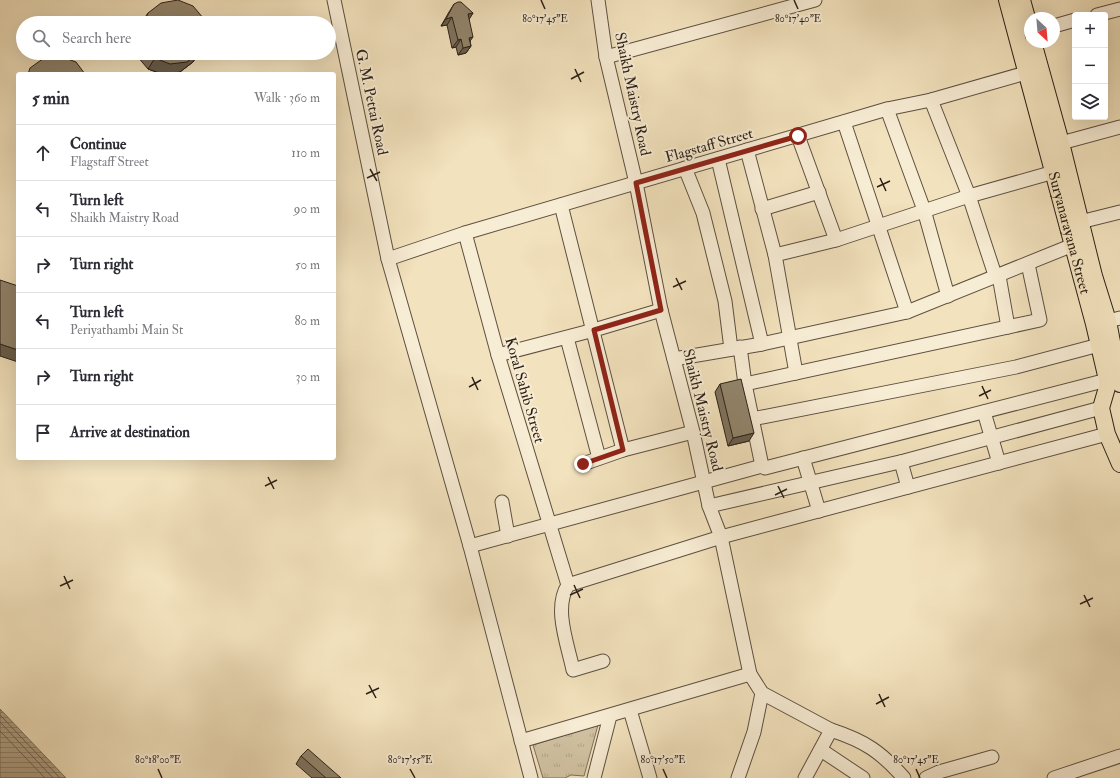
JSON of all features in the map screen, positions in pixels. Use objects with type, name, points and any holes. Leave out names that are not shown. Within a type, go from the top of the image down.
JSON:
[{"type":"main road","name":"Suryanarayana Street","points":[[1007,0],[1061,143],[1080,222],[1114,320],[1116,380]]},
{"type":"main road","points":[[1022,0],[1025,12]]},
{"type":"main road","name":"Suryanarayana Street","points":[[1033,48],[1033,71],[1054,172],[1099,345],[1116,380]]},
{"type":"main road","name":"Suryanarayana Street","points":[[1100,408],[1108,384],[1116,380]]},
{"type":"main road","points":[[1100,408],[1107,434],[1120,464]]},
{"type":"street","name":"G. M. Pettai Road","points":[[334,0],[388,259],[470,546],[531,778]]},
{"type":"street","name":"Shaikh Maistry Road","points":[[598,0],[606,57],[636,183],[661,310],[705,480],[709,506],[721,537],[750,674],[762,693],[831,730],[854,738],[876,750],[904,778]]},
{"type":"street","points":[[606,57],[815,0]]},
{"type":"street","points":[[1108,12],[1120,9]]},
{"type":"street","points":[[1060,24],[1072,21]]},
{"type":"street","name":"Flagstaff Street","points":[[388,259],[465,233],[887,109],[931,100],[1033,71]]},
{"type":"street","points":[[931,100],[970,196],[998,277],[1008,327]]},
{"type":"street","points":[[887,109],[924,210],[948,296]]},
{"type":"street","points":[[844,122],[907,312]]},
{"type":"street","points":[[1061,143],[1120,127]]},
{"type":"street","points":[[798,136],[836,240]]},
{"type":"street","points":[[747,150],[775,255],[791,337],[796,373]]},
{"type":"street","points":[[718,159],[762,344]]},
{"type":"street","points":[[685,168],[704,212],[735,348],[745,384],[762,466]]},
{"type":"street","points":[[775,255],[836,240],[924,210],[1054,172]]},
{"type":"street","points":[[762,209],[819,192]]},
{"type":"street","points":[[562,205],[623,450]]},
{"type":"street","points":[[1080,222],[1120,212]]},
{"type":"street","name":"Koral Sahib Street","points":[[465,233],[498,355],[548,526],[568,585]]},
{"type":"street","points":[[674,359],[762,344],[907,312],[998,277],[1073,245]]},
{"type":"street","points":[[745,384],[1040,320],[1028,264]]},
{"type":"street","points":[[498,355],[567,338],[661,310]]},
{"type":"street","points":[[567,338],[599,458]]},
{"type":"street","points":[[752,419],[1016,367],[1099,345]]},
{"type":"street","points":[[470,546],[548,526],[705,480],[762,466],[765,468],[1116,380]]},
{"type":"street","points":[[709,506],[901,462],[1100,408]]},
{"type":"street","points":[[984,412],[999,463]]},
{"type":"street","points":[[583,464],[623,450],[693,432]]},
{"type":"street","points":[[602,661],[573,670],[560,612],[561,598],[568,585],[721,537],[1107,434]]},
{"type":"street","points":[[804,458],[819,511]]},
{"type":"street","points":[[901,462],[908,487]]},
{"type":"street","points":[[502,502],[508,536]]},
{"type":"street","points":[[522,741],[750,674]]},
{"type":"street","points":[[738,778],[754,732],[762,693]]},
{"type":"street","points":[[630,710],[650,778]]},
{"type":"street","points":[[594,778],[610,716]]},
{"type":"street","points":[[805,778],[831,730]]},
{"type":"street","points":[[820,750],[863,778]]},
{"type":"street","points":[[1054,778],[1120,756]]},
{"type":"street","points":[[926,778],[939,772],[992,757]]},
{"type":"green space","points":[[598,725],[584,776],[571,775],[565,778],[543,778],[533,745]]},
{"type":"water","points":[[0,709],[66,778],[0,778]]},
{"type":"building","points":[[178,0],[193,6],[201,16],[147,16],[148,13],[161,3]]},
{"type":"building","points":[[461,2],[473,13],[468,14],[473,37],[469,38],[471,46],[463,48],[461,39],[458,40],[452,17],[446,19],[454,4]]},
{"type":"building","points":[[41,60],[71,60],[76,62],[84,72],[29,72],[30,68]]},
{"type":"building","points":[[160,60],[189,60],[187,62],[170,64]]},
{"type":"building","points":[[0,280],[16,285],[16,349],[0,344]]},
{"type":"building","points":[[741,379],[754,433],[733,438],[720,384]]},
{"type":"building","points":[[308,749],[341,778],[326,778],[301,756]]},
{"type":"route","points":[[583,464],[623,450],[594,330],[661,310],[636,183],[798,136]]}]
